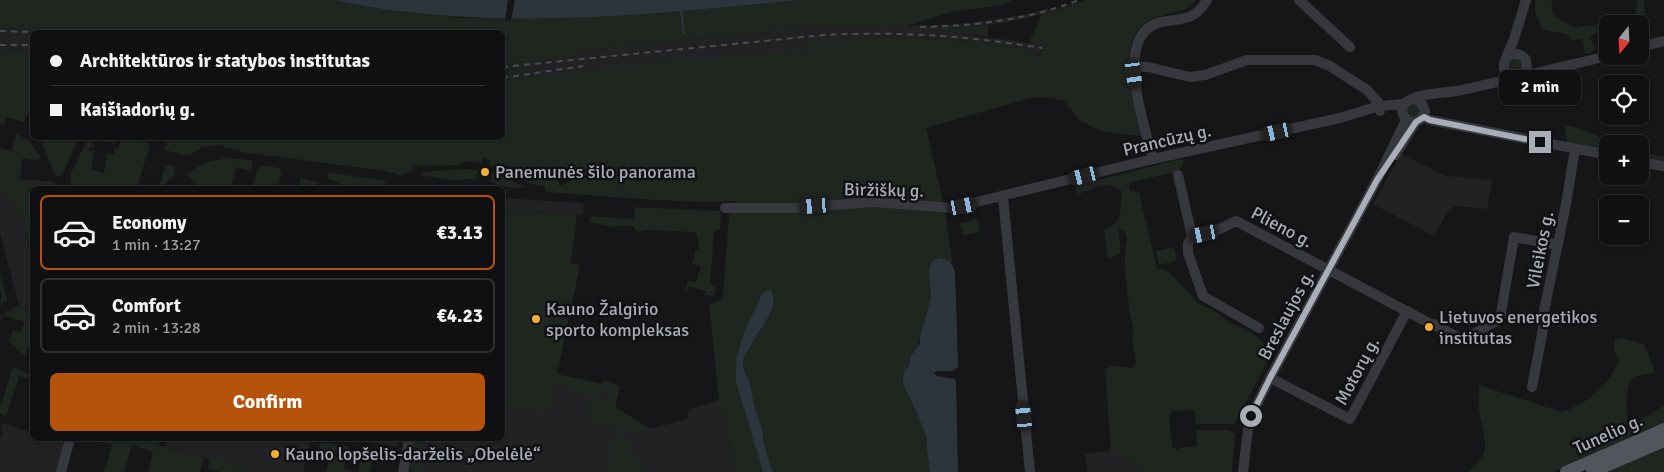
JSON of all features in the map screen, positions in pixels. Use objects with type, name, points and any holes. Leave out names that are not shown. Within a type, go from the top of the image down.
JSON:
[{"type":"main road","name":"Tunelio g.","points":[[1566,472],[1664,429]]},
{"type":"main road","name":"Tunelio g.","points":[[1592,472],[1664,441]]},
{"type":"street","points":[[1153,159],[1140,107],[1134,66],[1137,45],[1149,27],[1158,23],[1195,15],[1202,10],[1207,0]]},
{"type":"street","points":[[1299,0],[1350,47]]},
{"type":"street","points":[[1514,39],[1519,54],[1528,63],[1526,73],[1517,78],[1507,74],[1504,69],[1504,63],[1514,39],[1526,0]]},
{"type":"street","points":[[1649,45],[1664,41]]},
{"type":"street","points":[[1507,57],[1519,54]]},
{"type":"street","name":"Prancūzų g.","points":[[1413,114],[1410,99],[1517,78],[1599,58]]},
{"type":"street","points":[[1134,66],[1190,77],[1206,74],[1247,60],[1314,60],[1330,66],[1367,90],[1374,96],[1380,109]]},
{"type":"street","name":"Prancūzų g.","points":[[1528,63],[1551,69]]},
{"type":"street","name":"Prancūzų g.","points":[[1486,83],[1498,76],[1504,69]]},
{"type":"street","name":"Prancūzų g.","points":[[952,208],[1153,159],[1380,109],[1413,114],[1434,100],[1455,91]]},
{"type":"street","points":[[1413,114],[1430,120],[1599,153]]},
{"type":"street","name":"Breslaujos g.","points":[[1243,472],[1251,416],[1413,114]]},
{"type":"street","name":"Vileikos g.","points":[[1532,387],[1543,330],[1543,316],[1558,245],[1574,149]]},
{"type":"street","points":[[1649,164],[1664,166]]},
{"type":"street","points":[[1178,175],[1192,236],[1188,244],[1188,253],[1202,296],[1259,328]]},
{"type":"street","points":[[1003,197],[1030,472]]},
{"type":"street","name":"Biržiškų g.","points":[[725,208],[795,208],[874,202],[952,208]]},
{"type":"street","name":"Plieno g.","points":[[1192,236],[1216,231],[1236,221],[1463,340],[1500,318],[1514,237],[1558,245]]},
{"type":"street","name":"Motorų g.","points":[[1270,378],[1350,419],[1407,311]]},
{"type":"street","points":[[61,472],[69,441]]},
{"type":"street","points":[[403,472],[409,441]]},
{"type":"shaded area","points":[[0,0],[335,0],[361,6],[464,18],[551,19],[681,11],[801,0],[1013,0],[1004,5],[951,12],[906,26],[812,27],[576,51],[576,56],[505,65],[505,30],[34,30],[0,28]]},
{"type":"shaded area","points":[[335,0],[801,0],[657,13],[513,19],[417,13]]},
{"type":"shaded area","points":[[1086,0],[1196,0],[1185,9],[1147,22],[1139,28],[1133,39],[1130,51],[1130,80],[1141,136],[1103,132],[1080,121],[1063,100],[1041,97],[1030,98],[926,128],[944,206],[810,203],[737,206],[737,201],[665,201],[546,192],[545,186],[532,184],[507,170],[490,166],[489,160],[483,157],[482,163],[465,161],[461,165],[415,166],[412,171],[401,175],[386,171],[240,152],[239,150],[224,148],[223,145],[202,147],[188,156],[165,150],[168,140],[505,140],[505,82],[661,62],[808,51],[808,43],[892,37],[942,39],[1005,46],[1031,50],[1041,57],[1045,40],[1029,43],[1042,14]],"holes":[[[571,171],[577,178],[559,186],[558,174]]]},
{"type":"shaded area","points":[[1535,0],[1553,0],[1551,8],[1555,16],[1576,28],[1599,24],[1599,32],[1589,36],[1595,48],[1591,53],[1585,54],[1582,38],[1571,41],[1569,35],[1542,29],[1535,12]]},
{"type":"shaded area","points":[[1637,0],[1645,0],[1645,15],[1636,15]]},
{"type":"shaded area","points":[[1048,8],[1050,12],[1015,21],[936,30],[1029,43],[1045,40],[1041,57],[1031,50],[1005,46],[942,39],[892,37],[808,44],[809,51],[505,82],[505,75],[540,70],[539,68],[505,70],[505,65],[576,56],[576,51],[812,27],[940,25],[970,23],[1028,14]]},
{"type":"shaded area","points":[[988,25],[988,36],[932,30]]},
{"type":"shaded area","points":[[0,28],[34,30],[30,30],[30,51],[0,50]]},
{"type":"shaded area","points":[[0,50],[30,51],[30,112],[23,122],[6,117],[4,125],[0,124]]},
{"type":"shaded area","points":[[1513,59],[1519,59],[1523,66],[1519,73],[1513,73],[1509,69],[1509,63]]},
{"type":"shaded area","points":[[539,68],[540,70],[505,75],[505,70]]},
{"type":"shaded area","points":[[1413,104],[1418,106],[1420,111],[1418,116],[1413,118],[1408,116],[1406,111],[1408,106]]},
{"type":"shaded area","points":[[1564,124],[1596,134],[1599,138],[1599,151],[1568,145]]},
{"type":"shaded area","points":[[16,134],[29,140],[41,158],[35,160],[23,158],[19,179],[54,182],[56,186],[30,186],[30,247],[24,220],[0,187],[0,148],[12,151]]},
{"type":"shaded area","points":[[40,140],[77,141],[62,176],[56,176]]},
{"type":"shaded area","points":[[87,140],[94,140],[93,148],[89,147],[89,151],[94,151],[91,170],[104,173],[107,153],[114,154],[114,149],[118,150],[120,140],[150,143],[138,186],[70,186],[70,175]]},
{"type":"shaded area","points":[[94,140],[116,140],[115,143]]},
{"type":"shaded area","points":[[1401,154],[1446,176],[1492,180],[1487,209],[1456,206],[1448,211],[1434,236],[1373,204]]},
{"type":"shaded area","points":[[1649,154],[1664,156],[1664,161],[1649,158]]},
{"type":"shaded area","points":[[222,157],[253,161],[251,171],[236,167],[231,186],[198,186],[187,175],[202,164],[220,160]]},
{"type":"shaded area","points":[[1181,159],[1184,161],[1181,168],[1176,172],[1129,184],[1129,190],[1139,193],[1157,268],[1169,272],[1198,303],[1218,313],[1231,324],[1249,330],[1273,352],[1234,424],[1196,424],[1194,410],[1173,410],[1169,415],[1172,447],[1177,450],[1179,448],[1197,446],[1196,430],[1229,430],[1235,434],[1232,472],[1139,472],[1135,465],[1117,451],[1111,451],[1105,369],[1113,366],[1132,368],[1136,364],[1132,337],[1133,325],[1130,316],[1125,269],[1127,238],[1125,232],[1119,228],[1120,253],[1108,259],[1104,229],[1115,223],[1120,215],[1122,192],[1118,188],[1107,185],[1079,194],[1075,189],[1078,185]]},
{"type":"shaded area","points":[[170,164],[175,168],[174,175],[163,186],[159,186],[165,167]]},
{"type":"shaded area","points":[[262,165],[279,168],[282,172],[278,186],[253,186],[257,170]]},
{"type":"shaded area","points":[[478,170],[477,179],[450,180],[421,175],[423,172]]},
{"type":"shaded area","points":[[327,172],[385,181],[385,186],[338,186],[339,182],[328,179]]},
{"type":"shaded area","points":[[492,172],[523,186],[523,188],[506,187],[491,182]]},
{"type":"shaded area","points":[[301,178],[318,182],[317,186],[299,186]]},
{"type":"shaded area","points":[[0,187],[24,220],[30,247],[30,314],[19,305],[0,233]]},
{"type":"shaded area","points":[[505,198],[582,203],[584,206],[583,215],[505,210]]},
{"type":"shaded area","points":[[870,205],[945,212],[953,265],[950,261],[930,279],[931,298],[918,347],[913,353],[909,366],[903,376],[903,384],[927,439],[930,472],[773,472],[767,457],[764,436],[747,374],[743,367],[743,361],[749,346],[760,332],[752,320],[743,335],[736,359],[736,382],[763,472],[736,472],[719,400],[709,304],[718,302],[723,298],[729,214],[732,212]]},
{"type":"shaded area","points":[[635,207],[718,211],[721,213],[720,229],[714,231],[710,284],[716,287],[714,296],[705,295],[706,291],[690,287],[688,291],[686,290],[688,281],[696,282],[701,266],[692,264],[696,250],[699,248],[696,232],[648,230],[637,232],[633,226],[613,227],[589,222],[591,216],[634,219]]},
{"type":"shaded area","name":"Kauno Žalgirio sporto kompleksas","points":[[505,210],[577,215],[571,263],[580,265],[557,374],[602,384],[604,380],[620,386],[615,407],[644,425],[645,431],[640,432],[590,423],[588,419],[592,396],[571,392],[572,386],[555,384],[550,414],[505,404]],"holes":[[[607,388],[613,389],[610,400],[599,398],[601,392],[606,392]]]},
{"type":"shaded area","points":[[978,219],[980,232],[963,235],[960,223]]},
{"type":"shaded area","points":[[1174,247],[1177,261],[1159,265],[1156,251]]},
{"type":"shaded area","points":[[940,258],[950,261],[955,271],[958,367],[953,371],[936,371],[934,373],[937,376],[955,379],[956,383],[958,472],[930,472],[927,439],[903,384],[904,371],[909,366],[910,357],[920,344],[920,336],[931,298],[929,270],[931,263]]},
{"type":"shaded area","points":[[0,274],[7,300],[0,306],[2,292],[0,291]]},
{"type":"shaded area","points":[[770,289],[773,305],[743,362],[773,472],[763,472],[736,382],[736,359],[743,335],[762,294]]},
{"type":"shaded area","points":[[19,305],[30,314],[30,348],[28,347],[25,357],[9,341],[13,330],[21,332],[24,322],[3,315],[0,323],[0,316]]},
{"type":"shaded area","points":[[1622,338],[1644,344],[1655,372],[1637,376],[1631,380],[1627,393],[1628,427],[1664,406],[1664,423],[1651,427],[1553,472],[1467,472],[1481,457],[1485,443],[1479,406],[1479,385],[1561,412],[1579,405],[1603,386],[1619,360],[1614,350],[1615,340]]},
{"type":"shaded area","points":[[15,368],[30,375],[30,379],[19,376],[6,417],[0,413],[0,407],[12,369]]},
{"type":"shaded area","points":[[557,374],[602,384],[604,380],[620,386],[615,407],[651,429],[689,418],[687,410],[719,400],[736,472],[406,472],[412,441],[505,441],[505,404],[550,413]]},
{"type":"shaded area","points":[[1,423],[30,432],[30,441],[59,441],[65,443],[57,472],[0,472],[0,441],[2,434]]},
{"type":"shaded area","points":[[614,433],[622,435],[636,454],[643,472],[607,472]]},
{"type":"shaded area","points":[[98,441],[160,441],[159,446],[204,458],[200,472],[148,472],[153,452],[132,445],[124,472],[104,472],[112,445]]},
{"type":"shaded area","name":"Kauno lopšelis-darželis „Obelėlė“","points":[[167,441],[311,441],[303,472],[256,472],[165,447]]},
{"type":"shaded area","points":[[364,441],[400,441],[398,447]]},
{"type":"shaded area","points":[[412,441],[425,441],[419,472],[406,472]]},
{"type":"shaded area","points":[[324,442],[349,447],[344,469],[355,472],[326,472],[330,457],[317,453],[320,444]]},
{"type":"shaded area","points":[[1664,447],[1664,472],[1603,472]]},
{"type":"shaded area","points":[[1117,450],[1135,465],[1139,472],[1087,472],[1085,454]]},
{"type":"shaded area","points":[[364,451],[373,451],[374,453],[370,472],[358,472]]},
{"type":"shaded area","points":[[210,459],[256,472],[220,472],[208,468]]},
{"type":"pier","points":[[508,0],[515,0],[511,21],[505,21]]},
{"type":"waterway","points":[[681,9],[684,34]]},
{"type":"railway","points":[[920,27],[1001,21],[1040,13],[1079,0]]},
{"type":"railway","points":[[0,31],[30,32]]},
{"type":"railway","points":[[505,67],[824,35],[852,34],[907,34],[987,40],[1042,48]]},
{"type":"railway","points":[[0,45],[30,45]]},
{"type":"railway","points":[[505,78],[583,66]]},
{"type":"place","name":"Panemunės šilo panorama","points":[[485,172]]},
{"type":"place","name":"Kauno Žalgirio sporto kompleksas","points":[[536,319]]},
{"type":"place","name":"Lietuvos energetikos institutas","points":[[1429,327]]},
{"type":"place","name":"Kauno lopšelis-darželis „Obelėlė“","points":[[275,454]]},
{"type":"route","points":[[1251,416],[1377,180],[1416,122],[1424,117],[1430,120],[1540,142]]}]
